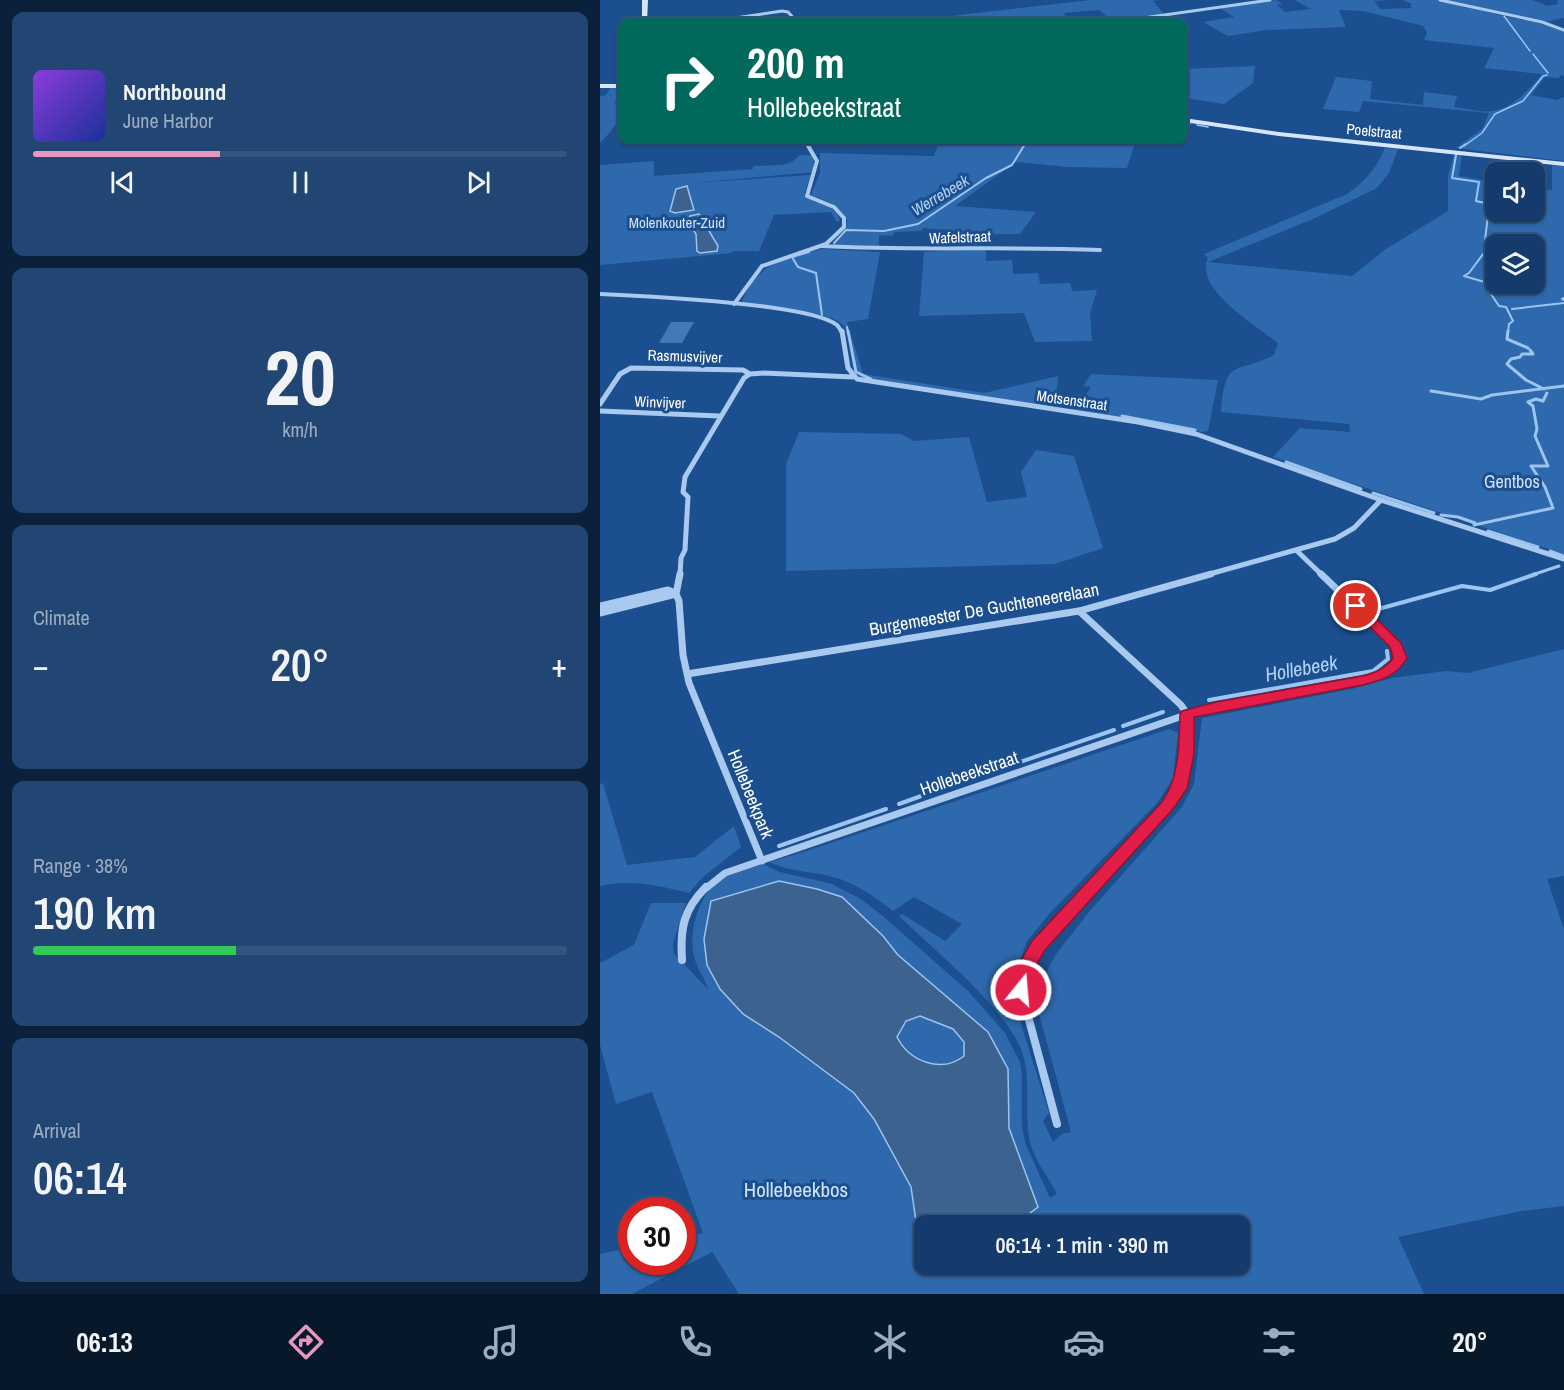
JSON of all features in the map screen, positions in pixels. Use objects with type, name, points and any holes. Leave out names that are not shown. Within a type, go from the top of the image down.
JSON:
[{"type":"street","points":[[645,0],[645,18]]},
{"type":"street","points":[[1144,18],[1270,0]]},
{"type":"street","points":[[1440,0],[1542,22],[1564,30]]},
{"type":"street","points":[[736,18],[782,11],[788,12],[793,18]]},
{"type":"street","points":[[600,86],[618,86]]},
{"type":"street","name":"Poelstraat","points":[[1188,121],[1305,139],[1448,150],[1564,164]]},
{"type":"street","name":"Wafelstraat","points":[[734,304],[762,266],[821,246],[836,237],[845,222],[841,213],[834,207],[807,196],[817,172],[816,158],[808,144]]},
{"type":"street","name":"Wafelstraat","points":[[821,246],[893,250],[1024,247],[1100,250]]},
{"type":"street","points":[[600,294],[734,304],[804,315],[834,323],[841,330],[847,365],[853,377]]},
{"type":"street","name":"Rasmusvijver","points":[[601,402],[620,374],[637,367],[743,370],[750,374],[853,377]]},
{"type":"street","points":[[687,674],[679,601],[676,594],[680,581],[681,558],[685,550],[688,497],[683,492],[685,477],[741,381],[750,374]]},
{"type":"street","name":"Motsenstraat","points":[[853,377],[866,382],[1138,422],[1196,434],[1381,500],[1564,559]]},
{"type":"street","name":"Winvijver","points":[[600,411],[720,416]]},
{"type":"street","name":"Burgemeester De Guchteneerelaan","points":[[687,674],[1079,611],[1342,536],[1354,528],[1381,500]]},
{"type":"street","name":"Hollebeekstraat","points":[[762,861],[1187,714],[1216,706],[1363,681],[1382,675],[1396,665],[1400,658],[1396,646],[1296,550]]},
{"type":"street","points":[[600,606],[676,594]]},
{"type":"street","points":[[600,612],[616,605]]},
{"type":"street","points":[[1057,1124],[1021,990],[1026,968],[1038,946],[1168,806],[1179,789],[1186,754],[1187,714],[1181,705],[1079,611]]},
{"type":"street","name":"Hollebeekpark","points":[[682,960],[680,938],[688,914],[698,895],[712,880],[725,873],[762,861],[687,674]]},
{"type":"green space","points":[[1090,0],[1159,0],[1153,1],[1164,14],[1138,18],[1108,18],[1099,10],[1063,13],[1067,18],[934,18]]},
{"type":"green space","points":[[1276,0],[1283,4],[1277,5],[1285,12],[1311,9],[1294,0],[1388,0],[1374,1],[1380,9],[1412,8],[1410,5],[1412,4],[1403,0],[1532,0],[1548,6],[1558,4],[1557,0],[1564,0],[1564,18],[1545,22],[1468,5],[1479,10],[1540,23],[1564,31],[1564,76],[1545,77],[1531,95],[1557,100],[1564,97],[1564,161],[1456,148],[1483,128],[1489,113],[1363,101],[1359,112],[1323,109],[1336,77],[1372,81],[1370,99],[1423,105],[1424,92],[1457,96],[1454,107],[1484,111],[1500,109],[1521,97],[1542,74],[1484,68],[1494,48],[1424,40],[1427,33],[1423,26],[1363,11],[1339,10],[1346,27],[1267,30],[1228,36],[1203,22],[1234,17],[1220,8]]},
{"type":"green space","points":[[1255,66],[1253,83],[1224,104],[1188,99],[1188,69]]},
{"type":"green space","points":[[610,88],[618,88],[618,99],[614,103],[618,104],[618,119],[600,143],[600,96],[606,95]]},
{"type":"green space","points":[[938,144],[1135,144],[1127,168],[1068,167],[1016,162],[955,206],[1036,212],[1020,234],[958,235],[959,231],[923,228],[921,231],[895,232],[892,236],[879,235],[879,248],[833,245],[846,227],[847,220],[833,204],[811,195],[820,173],[820,153],[934,156]]},
{"type":"green space","name":"Gentbos","points":[[1385,148],[1398,149],[1389,173],[1377,188],[1313,219],[1208,262],[1352,276],[1386,249],[1448,211],[1448,176],[1454,154],[1462,154],[1459,176],[1485,180],[1485,222],[1545,222],[1545,189],[1552,190],[1552,165],[1564,166],[1564,554],[1273,457],[1300,428],[1350,432],[1349,424],[1221,412],[1229,375],[1234,370],[1274,355],[1278,343],[1243,317],[1218,294],[1210,282],[1206,270],[1208,258],[1204,254],[1347,194],[1360,184],[1374,168]]},
{"type":"green space","name":"Molenkouter-Zuid","points":[[800,155],[813,155],[814,172],[694,183],[811,175],[804,195],[830,207],[838,215],[840,221],[836,221],[831,212],[774,215],[759,251],[732,251],[732,253],[600,265],[600,165],[654,161],[654,176],[782,165],[792,162]]},
{"type":"green space","points":[[823,249],[880,252],[868,319],[847,322],[863,374],[984,393],[1058,376],[1057,389],[1046,406],[861,377],[853,366],[847,331],[834,319],[823,315],[766,308],[742,302],[748,289],[764,270],[785,259]]},
{"type":"green space","points":[[986,249],[986,261],[1012,260],[1013,274],[1038,273],[1040,284],[1070,283],[1072,291],[1097,290],[1090,313],[1092,341],[1035,342],[1024,313],[919,316],[924,252]]},
{"type":"green space","points":[[1091,374],[1218,380],[1208,431],[1202,432],[1070,409],[1078,395],[1085,396],[1091,387],[1083,386]]},
{"type":"green space","points":[[799,432],[901,434],[914,441],[969,437],[987,502],[1027,497],[1021,472],[1036,450],[1074,456],[1103,548],[1055,564],[786,571],[786,464]]},
{"type":"green space","name":"Hollebeekbos","points":[[1564,649],[1564,876],[1547,879],[1564,929],[1564,1206],[1521,1211],[1398,1237],[1424,1294],[739,1294],[712,1252],[696,1260],[696,1234],[703,1233],[696,1214],[696,1197],[690,1197],[652,1092],[616,1104],[600,1045],[600,963],[634,945],[651,903],[686,903],[673,943],[674,954],[708,989],[695,960],[692,939],[700,905],[712,887],[725,877],[763,864],[780,872],[832,884],[861,899],[968,991],[1005,1033],[1020,1062],[1022,1127],[1026,1145],[1050,1198],[1057,1194],[1038,1162],[1030,1142],[1024,1058],[1011,1030],[982,995],[899,916],[902,914],[945,941],[962,924],[914,897],[893,911],[850,883],[825,875],[785,868],[770,862],[1169,729],[1178,733],[1173,779],[1157,803],[1050,913],[1027,941],[1015,974],[1012,995],[1049,1113],[1043,1121],[1053,1142],[1062,1134],[1071,1132],[1034,995],[1056,954],[1089,912],[1182,807],[1194,784],[1202,718],[1352,689],[1392,678],[1446,671],[1468,673]],"holes":[[[841,897],[883,936],[898,955],[987,1032],[1008,1069],[1009,1128],[1038,1207],[1027,1215],[1250,1215],[1250,1275],[914,1275],[915,1215],[911,1187],[874,1119],[854,1093],[779,1037],[743,1014]]]},
{"type":"green space","points":[[603,783],[627,865],[695,857],[734,826],[741,847],[703,877],[689,893],[634,883],[600,886],[600,784]]},
{"type":"green space","points":[[920,1016],[953,1029],[965,1042],[964,1056],[945,1064],[936,1064],[926,1062],[910,1053],[897,1037],[906,1021]]},
{"type":"green space","points":[[618,1250],[618,1275],[668,1275],[632,1294],[600,1294],[600,1254]]},
{"type":"shaded area","points":[[687,186],[694,210],[675,213],[670,211],[676,189]]},
{"type":"shaded area","points":[[699,214],[718,246],[717,251],[700,253],[697,251],[696,234],[687,221],[690,216]]},
{"type":"shaded area","points":[[779,881],[842,897],[883,936],[898,955],[988,1032],[1008,1069],[1009,1128],[1038,1207],[1027,1215],[915,1215],[911,1187],[874,1119],[854,1093],[779,1037],[743,1014],[720,989],[707,965],[704,939],[711,901]],"holes":[[[920,1016],[953,1029],[964,1042],[964,1056],[946,1064],[936,1064],[926,1062],[909,1053],[897,1037],[906,1021]]]},
{"type":"building","points":[[671,322],[694,322],[682,343],[659,343]]},
{"type":"waterway","name":"Hollebeek","points":[[1504,16],[1530,51]]},
{"type":"waterway","name":"Hollebeek","points":[[1533,54],[1548,73]]},
{"type":"waterway","name":"Hollebeek","points":[[1464,146],[1482,133],[1495,114],[1523,101],[1543,76],[1547,75]]},
{"type":"waterway","name":"Werrebeek","points":[[1197,125],[1208,127]]},
{"type":"waterway","name":"Werrebeek","points":[[834,243],[846,230],[884,231],[918,224],[986,178],[1012,165],[1025,144]]},
{"type":"waterway","name":"Hollebeek","points":[[1460,148],[1466,144]]},
{"type":"waterway","name":"Hollebeek","points":[[1456,155],[1452,178],[1479,182],[1476,201],[1493,205],[1489,207],[1485,240],[1492,242],[1469,273],[1464,276],[1495,285],[1489,291],[1499,306],[1506,307],[1513,321],[1509,324],[1508,333]]},
{"type":"waterway","name":"Werrebeek","points":[[809,252],[792,257],[798,267],[816,273],[822,315]]},
{"type":"waterway","points":[[1564,298],[1562,299],[1564,300]]},
{"type":"waterway","points":[[1512,309],[1564,303]]},
{"type":"waterway","name":"Werrebeek","points":[[847,327],[848,333]]},
{"type":"waterway","name":"Werrebeek","points":[[848,331],[856,372],[871,379]]},
{"type":"waterway","name":"Hollebeek","points":[[1508,331],[1507,339],[1528,348]]},
{"type":"waterway","name":"Hollebeek","points":[[1530,350],[1533,354],[1522,354],[1520,357],[1511,359],[1507,364],[1526,380],[1543,389]]},
{"type":"waterway","points":[[1543,389],[1564,386]]},
{"type":"waterway","points":[[1431,391],[1481,399],[1492,395],[1543,389]]},
{"type":"waterway","name":"Hollebeek","points":[[1474,525],[1553,508],[1545,487],[1531,466],[1548,466],[1535,436],[1537,429],[1533,406],[1528,402],[1536,399],[1543,401],[1547,393]]},
{"type":"waterway","name":"Werrebeek","points":[[1122,416],[1195,430]]},
{"type":"waterway","name":"Werrebeek","points":[[1286,462],[1361,489]]},
{"type":"waterway","name":"Werrebeek","points":[[1373,493],[1434,513]]},
{"type":"waterway","name":"Werrebeek","points":[[1441,515],[1458,517],[1475,523]]},
{"type":"waterway","name":"Hollebeek","points":[[1488,531],[1538,547]]},
{"type":"waterway","name":"Hollebeek","points":[[1550,551],[1564,556]]},
{"type":"waterway","name":"Hollebeek","points":[[1532,575],[1559,566]]},
{"type":"waterway","name":"Hollebeek","points":[[1371,611],[1462,586],[1490,590],[1536,574]]},
{"type":"waterway","name":"Hollebeek","points":[[1209,700],[1373,671],[1388,659],[1387,651]]},
{"type":"waterway","points":[[1123,726],[1163,712]]},
{"type":"waterway","points":[[979,776],[1114,730]]},
{"type":"waterway","points":[[899,804],[960,782]]},
{"type":"waterway","points":[[779,846],[886,809]]},
{"type":"route","points":[[1021,990],[1026,968],[1038,946],[1168,806],[1179,789],[1186,754],[1187,714],[1216,706],[1363,681],[1391,671],[1400,658],[1396,646],[1356,606]]}]
